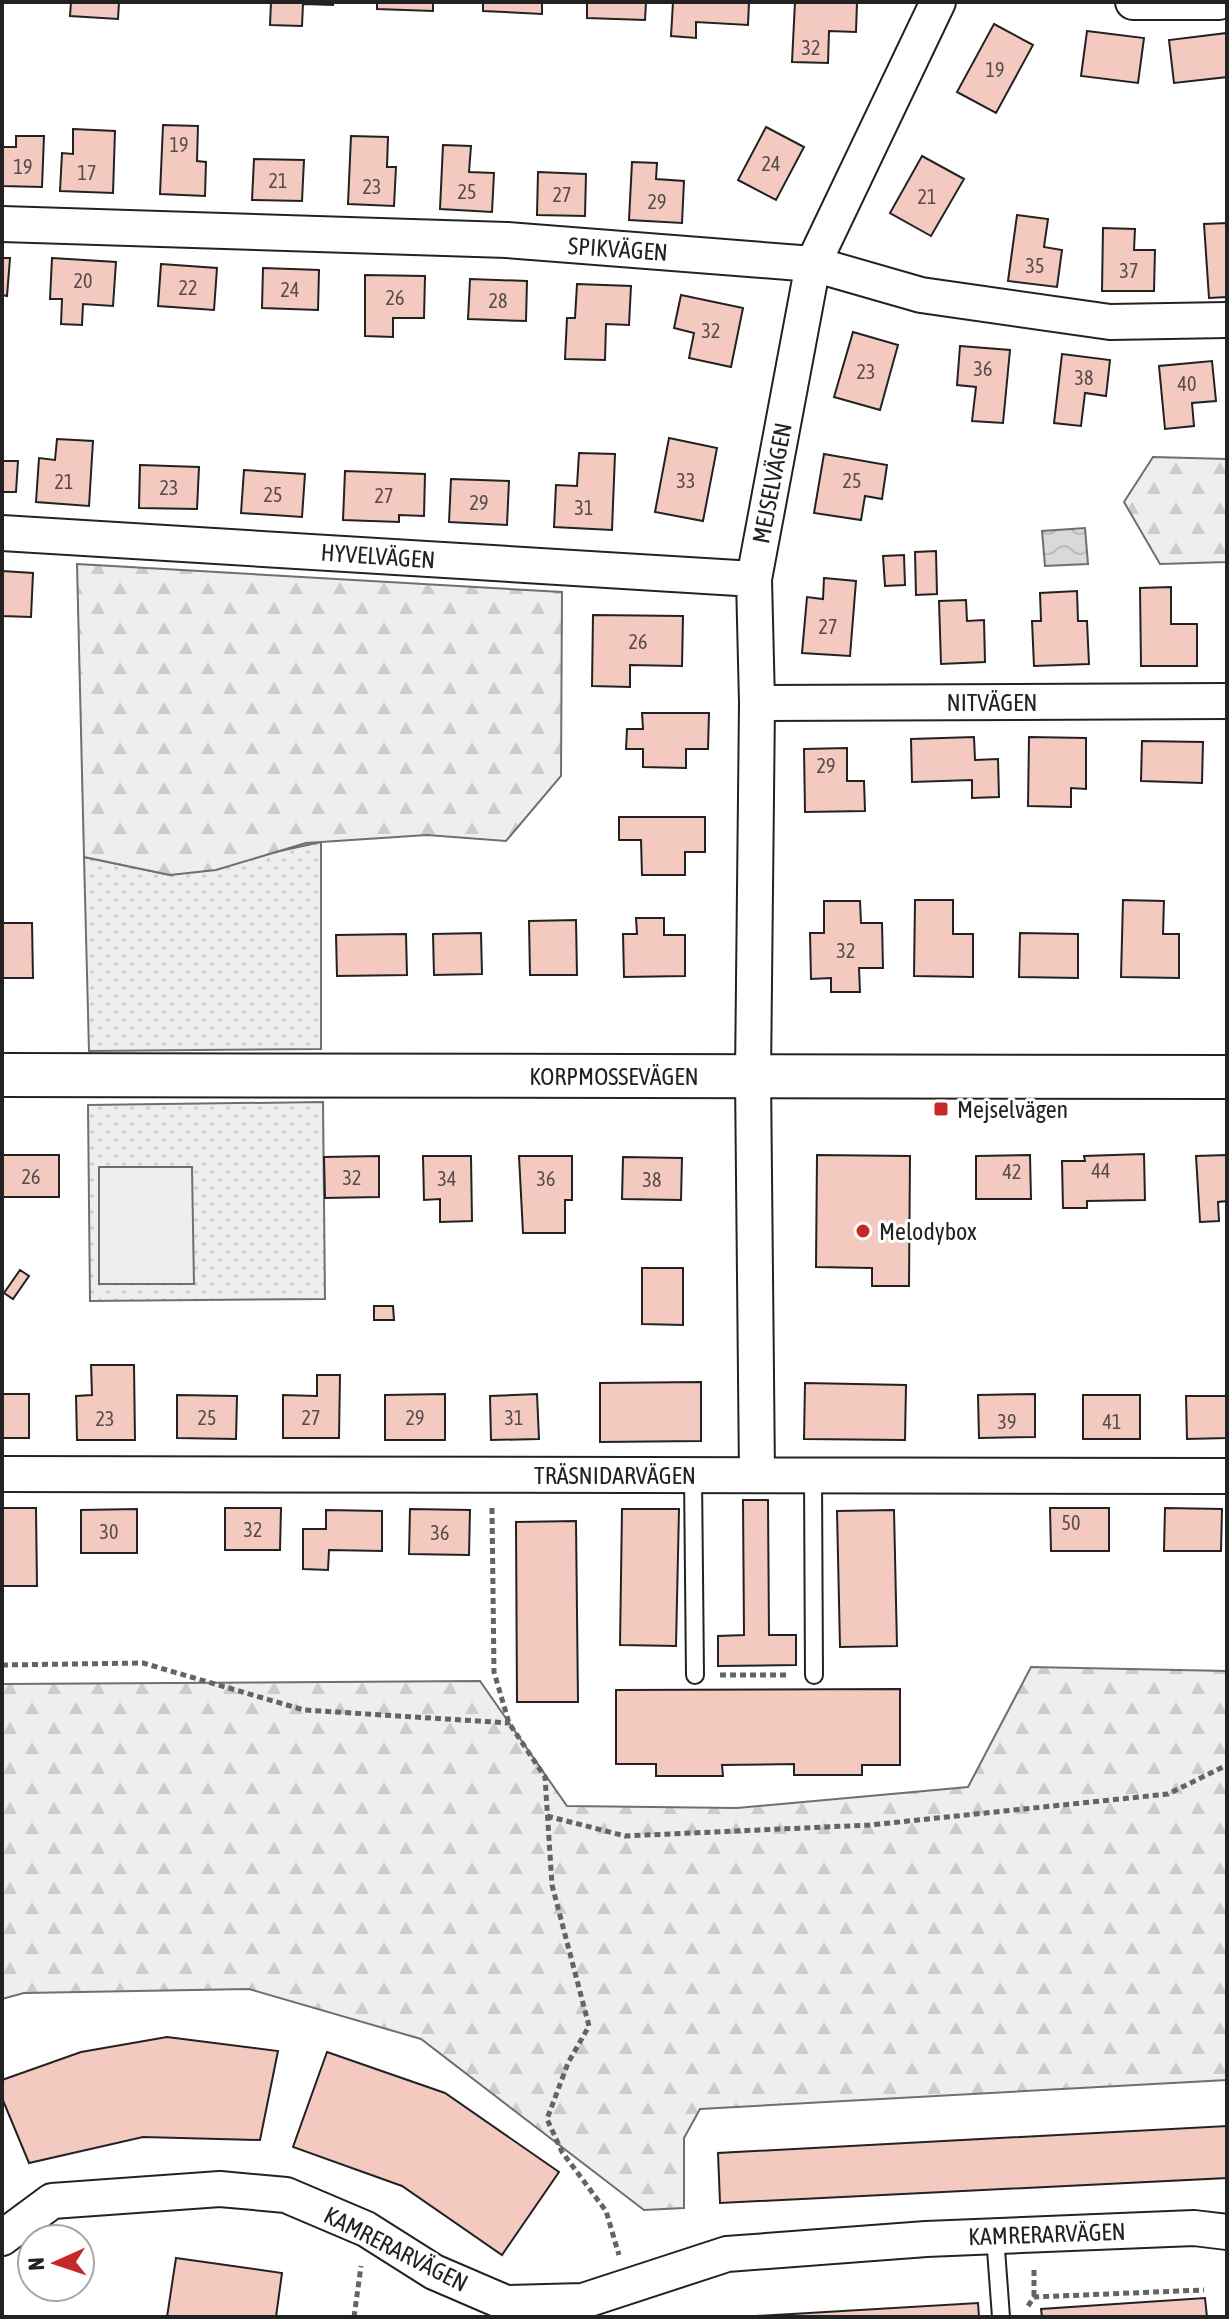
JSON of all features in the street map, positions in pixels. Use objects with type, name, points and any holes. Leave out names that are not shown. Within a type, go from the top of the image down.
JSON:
[{"type":"street","name":"MEJSELVÄGEN","points":[[757,1475],[753,1076],[757,703],[754,579],[813,264],[938,2]]},
{"type":"street","points":[[1133,2],[1219,2]]},
{"type":"street","name":"SPIKVÄGEN","points":[[2,224],[507,240],[813,264],[921,295],[1110,322],[1227,320]]},
{"type":"street","name":"HYVELVÄGEN","points":[[2,533],[754,579]]},
{"type":"street","name":"NITVÄGEN","points":[[757,703],[1227,701]]},
{"type":"street","name":"KORPMOSSEVÄGEN","points":[[2,1075],[1227,1077]]},
{"type":"street","name":"TRÄSNIDARVÄGEN","points":[[2,1474],[1227,1476]]},
{"type":"street","name":"KAMRERARVÄGEN","points":[[2,2238],[52,2201],[220,2189],[286,2195],[366,2229],[434,2272],[506,2303],[583,2301],[727,2254],[995,2236],[1194,2228],[1227,2232]]},
{"type":"lane","points":[[693,1475],[695,1675]]},
{"type":"lane","points":[[813,1476],[814,1675]]},
{"type":"lane","points":[[995,2236],[1001,2317]]},
{"type":"path","points":[[492,1475],[494,1672],[509,1723],[545,1777],[552,1885],[589,2026],[568,2063],[547,2119],[562,2152],[606,2211],[623,2265]]},
{"type":"path","points":[[2,1665],[143,1663],[304,1710],[509,1723]]},
{"type":"path","points":[[695,1675],[814,1675]]},
{"type":"path","points":[[547,1816],[625,1836],[870,1825],[1168,1794],[1227,1765]]},
{"type":"path","points":[[1020,2317],[1034,2297],[1034,2258]]},
{"type":"path","points":[[1034,2297],[1204,2290]]},
{"type":"green space","points":[[1153,457],[1227,459],[1227,562],[1160,564],[1124,502]]},
{"type":"green space","points":[[77,564],[562,592],[561,776],[506,841],[427,835],[306,843],[216,870],[170,875],[84,857]]},
{"type":"green space","points":[[321,842],[321,1049],[89,1051],[84,857],[170,875]]},
{"type":"green space","points":[[323,1102],[325,1299],[90,1301],[88,1105]]},
{"type":"green space","points":[[99,1167],[192,1167],[194,1284],[99,1284]]},
{"type":"green space","points":[[1031,1667],[1227,1671],[1227,2080],[700,2109],[684,2138],[684,2208],[644,2210],[421,2039],[249,1989],[24,1993],[2,1999],[2,1684],[480,1681],[567,1806],[737,1808],[968,1787]]},
{"type":"water","points":[[1085,528],[1088,564],[1045,566],[1042,531]]},
{"type":"building","points":[[71,2],[119,2],[118,19],[70,16]]},
{"type":"building","points":[[271,2],[333,2],[333,5],[303,4],[302,26],[270,25]]},
{"type":"building","points":[[377,2],[433,2],[433,11],[377,9]]},
{"type":"building","points":[[483,2],[542,2],[542,14],[483,11]]},
{"type":"building","points":[[587,2],[646,2],[645,20],[587,18]]},
{"type":"building","points":[[673,2],[749,2],[748,25],[696,22],[696,38],[671,36]]},
{"type":"building","points":[[795,2],[857,2],[856,32],[829,31],[828,63],[792,62]]},
{"type":"building","points":[[994,24],[1033,45],[996,113],[957,92]]},
{"type":"building","points":[[1087,31],[1144,38],[1138,83],[1081,76]]},
{"type":"building","points":[[1227,33],[1227,77],[1174,83],[1169,40]]},
{"type":"building","points":[[163,125],[198,126],[197,161],[206,162],[205,196],[160,194]]},
{"type":"building","points":[[766,127],[804,147],[776,200],[738,180]]},
{"type":"building","points":[[73,129],[115,131],[113,193],[60,191],[62,153],[73,154]]},
{"type":"building","points":[[16,136],[44,136],[42,187],[2,186],[2,147],[16,147]]},
{"type":"building","points":[[351,136],[388,137],[387,167],[396,167],[394,206],[348,204]]},
{"type":"building","points":[[443,145],[471,146],[469,172],[494,173],[492,212],[440,209]]},
{"type":"building","points":[[922,156],[964,179],[931,236],[890,213]]},
{"type":"building","points":[[254,159],[304,160],[302,201],[252,200]]},
{"type":"building","points":[[632,162],[657,163],[656,179],[684,181],[682,223],[629,220]]},
{"type":"building","points":[[538,172],[586,174],[585,216],[537,215]]},
{"type":"building","points":[[1017,215],[1048,219],[1044,247],[1062,250],[1057,287],[1008,281]]},
{"type":"building","points":[[1227,223],[1227,297],[1209,298],[1204,224]]},
{"type":"building","points":[[1103,228],[1135,229],[1134,250],[1155,250],[1154,291],[1102,291]]},
{"type":"building","points":[[2,258],[10,258],[7,296],[2,295]]},
{"type":"building","points":[[52,258],[116,262],[113,306],[83,304],[82,325],[61,324],[62,299],[50,299]]},
{"type":"building","points":[[161,264],[217,268],[214,310],[158,306]]},
{"type":"building","points":[[263,268],[319,270],[318,310],[262,308]]},
{"type":"building","points":[[365,275],[425,276],[424,318],[393,318],[393,337],[365,336]]},
{"type":"building","points":[[470,279],[527,281],[526,321],[468,319]]},
{"type":"building","points":[[577,284],[631,286],[629,325],[606,324],[605,360],[565,359],[567,318],[575,318]]},
{"type":"building","points":[[681,295],[743,308],[731,367],[689,358],[694,333],[674,328]]},
{"type":"building","points":[[853,332],[898,345],[880,410],[834,397]]},
{"type":"building","points":[[960,346],[1010,350],[1003,423],[972,421],[976,387],[957,385]]},
{"type":"building","points":[[1062,354],[1110,360],[1106,396],[1085,393],[1081,426],[1054,423]]},
{"type":"building","points":[[1212,361],[1216,401],[1192,403],[1194,426],[1165,429],[1159,366]]},
{"type":"building","points":[[669,438],[717,448],[703,521],[655,512]]},
{"type":"building","points":[[57,439],[93,441],[89,506],[36,502],[39,458],[55,460]]},
{"type":"building","points":[[579,453],[615,454],[612,530],[554,527],[556,485],[577,486]]},
{"type":"building","points":[[824,454],[887,465],[882,499],[865,496],[861,520],[814,513]]},
{"type":"building","points":[[2,461],[18,461],[16,492],[2,492]]},
{"type":"building","points":[[140,465],[199,467],[197,509],[139,508]]},
{"type":"building","points":[[244,470],[305,474],[302,517],[241,513]]},
{"type":"building","points":[[345,471],[425,474],[424,516],[399,515],[399,522],[343,520]]},
{"type":"building","points":[[451,479],[509,481],[507,525],[449,522]]},
{"type":"building","points":[[936,551],[937,594],[916,595],[915,552]]},
{"type":"building","points":[[904,555],[905,585],[885,586],[883,556]]},
{"type":"building","points":[[2,571],[33,573],[31,617],[2,616]]},
{"type":"building","points":[[824,578],[856,581],[850,656],[802,653],[807,597],[823,599]]},
{"type":"building","points":[[1171,587],[1171,624],[1197,624],[1197,666],[1141,666],[1140,588]]},
{"type":"building","points":[[1077,591],[1078,621],[1087,621],[1089,664],[1034,666],[1032,621],[1041,621],[1040,593]]},
{"type":"building","points":[[966,600],[967,621],[984,620],[985,662],[941,664],[939,601]]},
{"type":"building","points":[[593,615],[683,616],[682,666],[630,665],[630,687],[592,686]]},
{"type":"building","points":[[642,713],[709,713],[708,749],[686,749],[686,768],[643,767],[643,749],[626,749],[627,729],[643,729]]},
{"type":"building","points":[[974,737],[975,760],[998,759],[999,797],[972,798],[972,780],[912,782],[911,739]]},
{"type":"building","points":[[1029,737],[1086,738],[1086,789],[1071,788],[1071,807],[1028,806]]},
{"type":"building","points":[[1142,741],[1203,742],[1202,783],[1141,781]]},
{"type":"building","points":[[847,748],[847,781],[864,781],[865,811],[805,812],[804,749]]},
{"type":"building","points":[[619,817],[705,817],[705,852],[685,852],[685,875],[642,875],[641,840],[619,840]]},
{"type":"building","points":[[915,900],[953,900],[953,934],[973,934],[973,977],[914,976]]},
{"type":"building","points":[[1123,900],[1164,901],[1163,934],[1179,934],[1179,978],[1121,977]]},
{"type":"building","points":[[824,901],[860,901],[861,923],[882,923],[883,968],[859,968],[860,992],[831,992],[831,978],[811,979],[810,933],[824,933]]},
{"type":"building","points":[[636,918],[664,918],[664,935],[685,935],[685,976],[624,977],[623,934],[637,934]]},
{"type":"building","points":[[576,920],[577,975],[530,975],[529,921]]},
{"type":"building","points":[[2,923],[32,923],[33,978],[2,978]]},
{"type":"building","points":[[481,933],[482,974],[434,975],[433,934]]},
{"type":"building","points":[[1020,933],[1078,934],[1078,978],[1019,977]]},
{"type":"building","points":[[406,934],[407,975],[337,976],[336,935]]},
{"type":"building","points":[[1144,1154],[1145,1200],[1087,1201],[1087,1208],[1063,1208],[1062,1161],[1085,1161],[1084,1156]]},
{"type":"building","points":[[3,1155],[59,1155],[59,1197],[3,1197]]},
{"type":"building","points":[[817,1155],[910,1156],[909,1286],[872,1286],[872,1268],[816,1267]]},
{"type":"building","points":[[1030,1155],[1031,1199],[976,1199],[976,1156]]},
{"type":"building","points":[[1227,1155],[1227,1201],[1218,1202],[1219,1221],[1200,1222],[1196,1156]]},
{"type":"building","points":[[379,1156],[379,1197],[325,1198],[324,1157]]},
{"type":"building","points":[[423,1156],[471,1156],[472,1221],[440,1222],[440,1199],[424,1200]]},
{"type":"building","points":[[519,1156],[572,1156],[572,1200],[565,1200],[565,1233],[523,1233]]},
{"type":"building","points":[[623,1157],[682,1158],[681,1200],[622,1199]]},
{"type":"building","points":[[642,1268],[683,1268],[683,1325],[642,1324]]},
{"type":"building","points":[[20,1270],[29,1276],[13,1299],[4,1293]]},
{"type":"building","points":[[374,1306],[393,1306],[394,1320],[374,1320]]},
{"type":"building","points":[[91,1365],[134,1365],[135,1440],[77,1440],[76,1396],[92,1395]]},
{"type":"building","points":[[317,1375],[340,1375],[339,1438],[283,1438],[283,1395],[317,1396]]},
{"type":"building","points":[[701,1382],[701,1441],[600,1442],[600,1383]]},
{"type":"building","points":[[805,1383],[906,1385],[905,1440],[804,1439]]},
{"type":"building","points":[[2,1394],[29,1394],[29,1438],[2,1438]]},
{"type":"building","points":[[445,1394],[445,1440],[385,1440],[385,1395]]},
{"type":"building","points":[[537,1394],[539,1439],[491,1440],[490,1396]]},
{"type":"building","points":[[1035,1394],[1035,1437],[979,1438],[978,1395]]},
{"type":"building","points":[[177,1395],[237,1396],[236,1439],[177,1438]]},
{"type":"building","points":[[1083,1395],[1140,1395],[1140,1439],[1083,1439]]},
{"type":"building","points":[[1186,1396],[1227,1396],[1227,1438],[1187,1439]]},
{"type":"building","points":[[743,1500],[768,1500],[769,1635],[796,1635],[796,1665],[718,1666],[718,1636],[744,1635]]},
{"type":"building","points":[[2,1508],[36,1508],[37,1586],[2,1586]]},
{"type":"building","points":[[225,1508],[281,1508],[280,1550],[225,1550]]},
{"type":"building","points":[[1050,1508],[1109,1508],[1109,1551],[1051,1551]]},
{"type":"building","points":[[1165,1508],[1222,1509],[1221,1551],[1164,1551]]},
{"type":"building","points":[[137,1509],[137,1553],[81,1553],[81,1510]]},
{"type":"building","points":[[410,1509],[470,1510],[469,1555],[409,1554]]},
{"type":"building","points":[[622,1509],[679,1509],[676,1646],[620,1645]]},
{"type":"building","points":[[326,1510],[382,1511],[382,1551],[329,1550],[328,1570],[303,1569],[303,1529],[326,1529]]},
{"type":"building","points":[[894,1510],[897,1646],[840,1647],[837,1511]]},
{"type":"building","points":[[576,1521],[578,1702],[517,1702],[516,1522]]},
{"type":"building","points":[[900,1689],[900,1765],[862,1765],[862,1775],[794,1775],[794,1764],[722,1765],[723,1776],[656,1776],[656,1764],[616,1764],[616,1690]]},
{"type":"building","points":[[167,2037],[278,2051],[260,2140],[143,2137],[29,2163],[2,2098],[2,2080],[81,2052]]},
{"type":"building","points":[[327,2052],[445,2093],[559,2172],[502,2255],[402,2186],[293,2147]]},
{"type":"building","points":[[1227,2126],[1227,2178],[720,2203],[718,2153]]},
{"type":"building","points":[[176,2258],[282,2273],[276,2317],[167,2317]]},
{"type":"building","points":[[1205,2298],[1207,2317],[1042,2317],[1041,2309]]},
{"type":"building","points":[[978,2303],[979,2317],[739,2317]]},
{"type":"place","name":"Mejselvägen","points":[[941,1109]]},
{"type":"place","name":"Melodybox","points":[[863,1231]]}]
